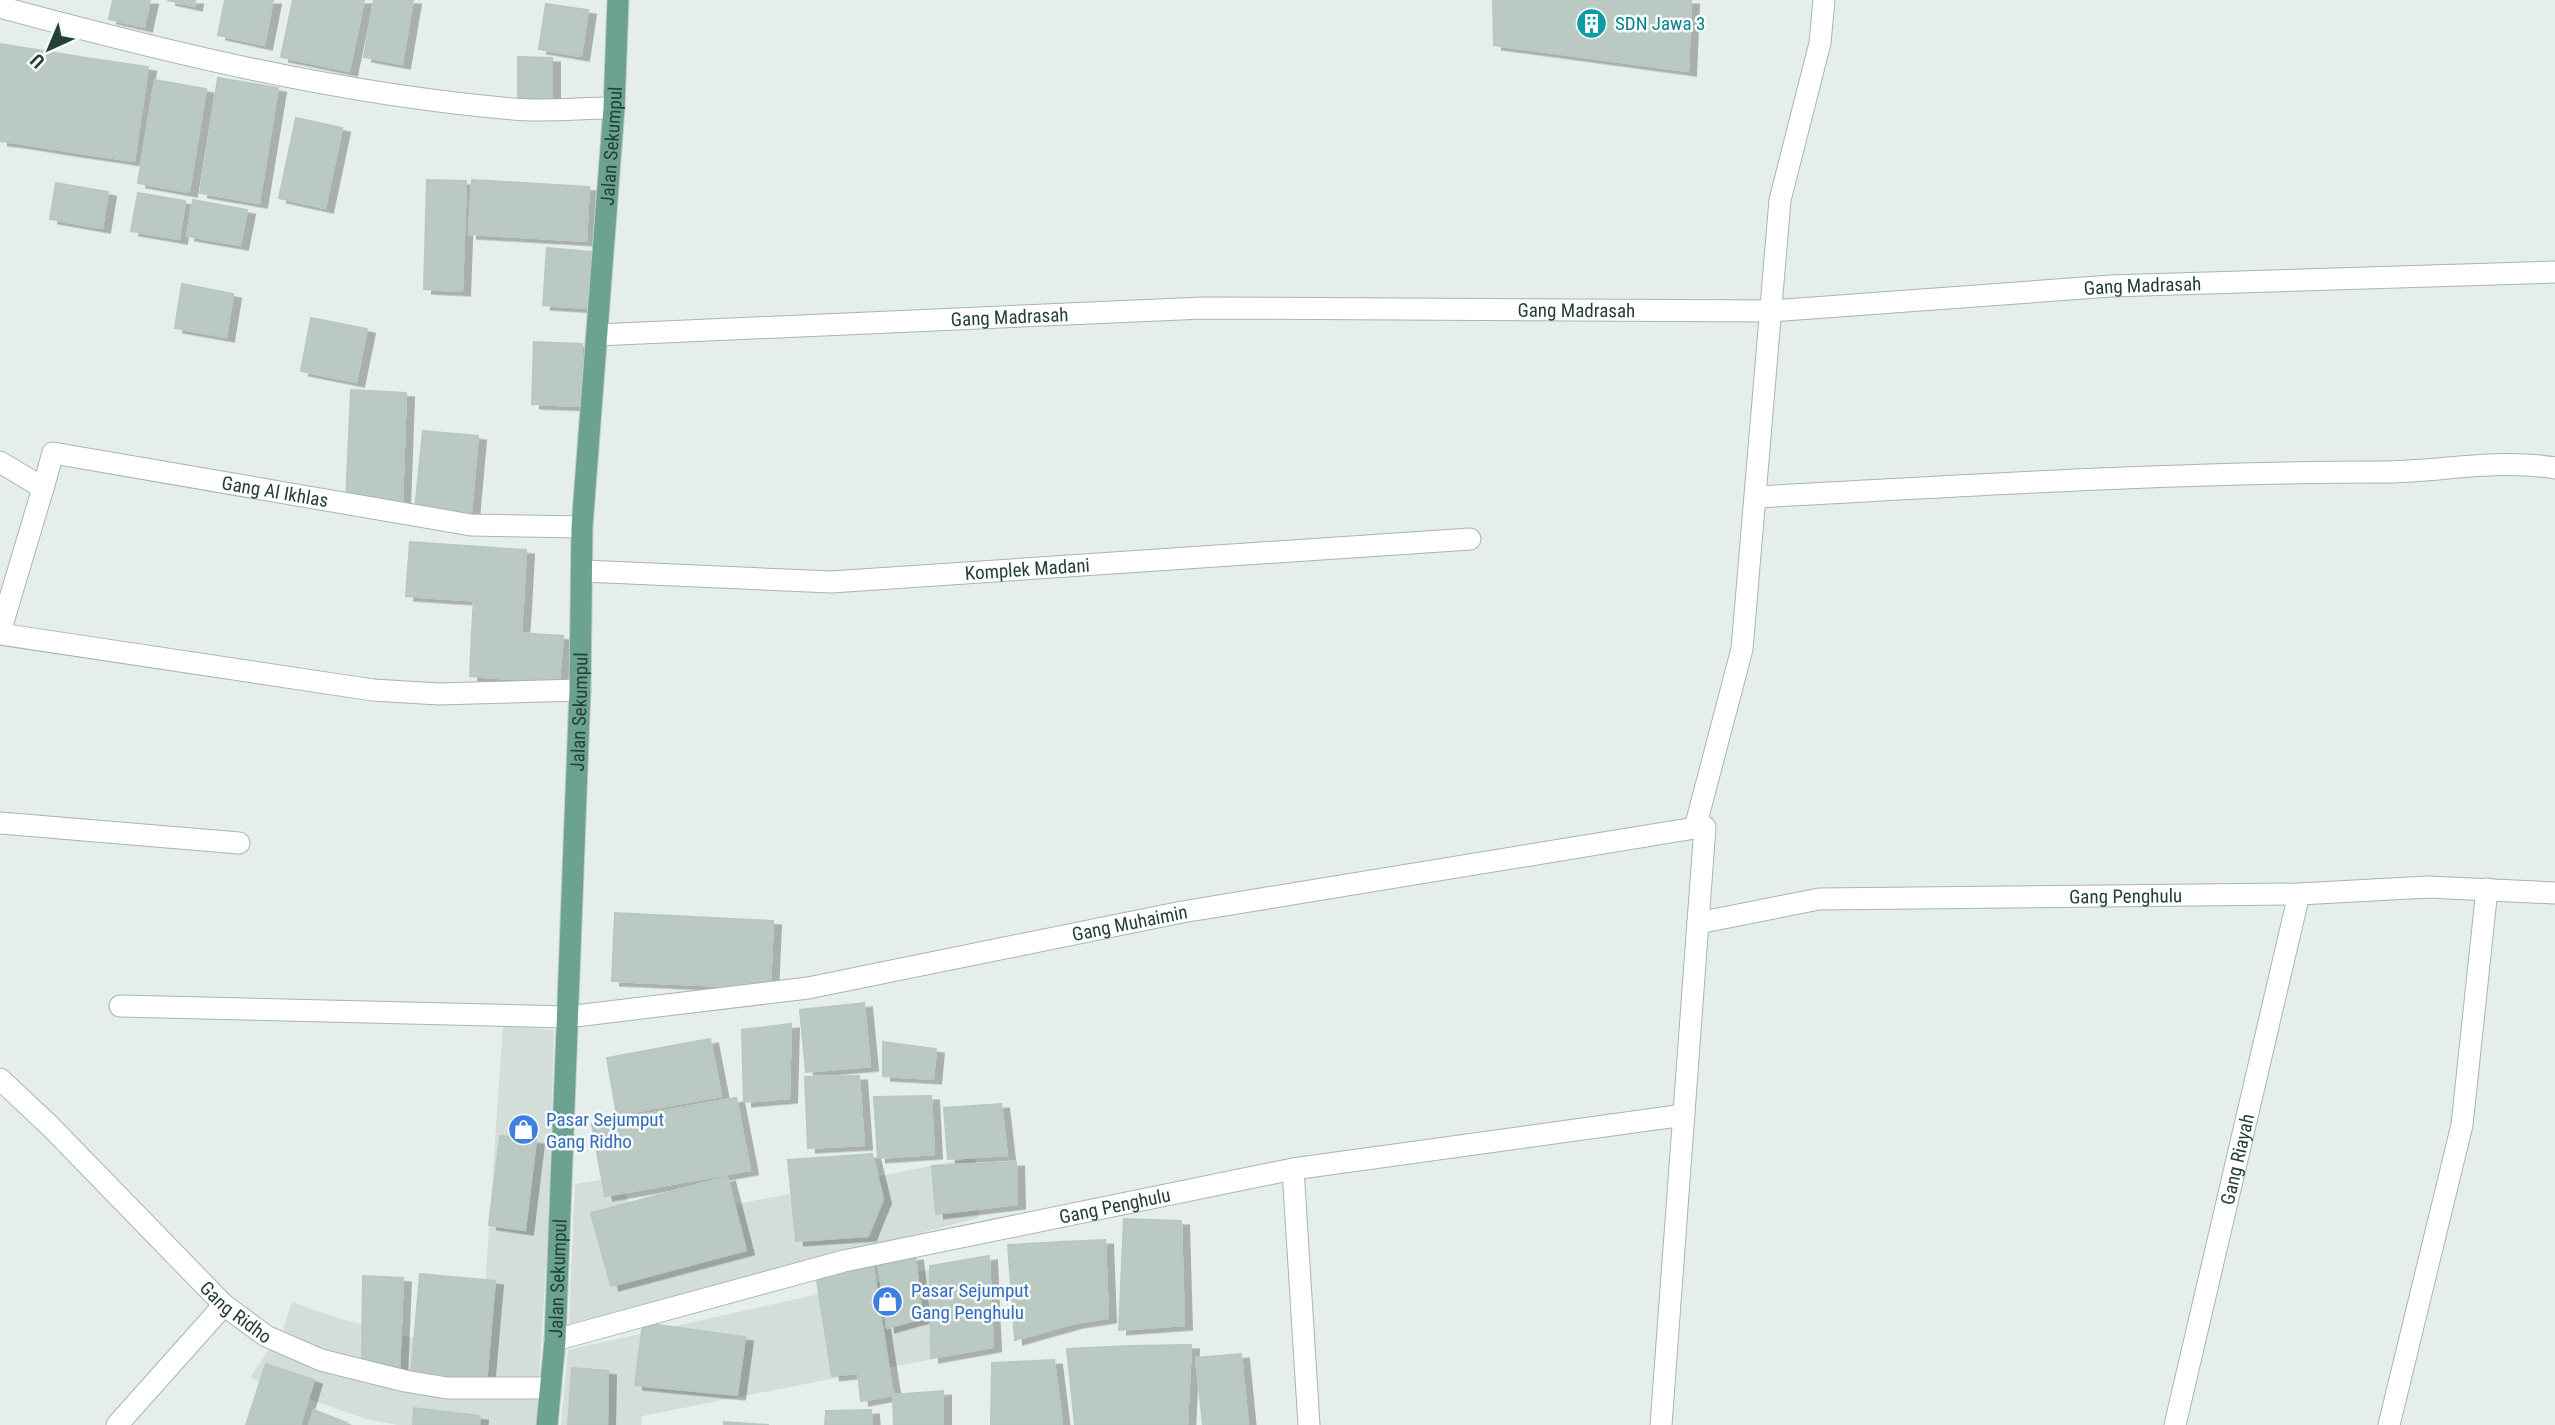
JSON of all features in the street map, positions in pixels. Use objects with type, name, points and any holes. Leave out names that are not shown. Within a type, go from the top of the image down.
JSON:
[{"type":"main road","name":"Jalan Sekumpul","points":[[547,1425],[555,1340],[584,571],[582,527],[614,108],[618,0]]},
{"type":"street","points":[[1661,1425],[1705,827],[1695,828],[1742,649],[1780,200],[1820,43],[1824,0]]},
{"type":"street","points":[[0,7],[244,70],[338,89],[516,109],[614,108]]},
{"type":"street","name":"Gang Madrasah","points":[[597,335],[1203,308],[1771,311],[2111,286],[2555,272]]},
{"type":"street","name":"Gang Al Ikhlas","points":[[43,488],[53,453],[471,525],[582,527]]},
{"type":"street","points":[[0,463],[43,488],[0,633],[373,691],[439,694],[580,690]]},
{"type":"street","points":[[1756,497],[2181,475],[2418,472],[2486,463],[2555,468]]},
{"type":"street","name":"Komplek Madani","points":[[584,571],[831,582],[1471,539]]},
{"type":"street","points":[[0,823],[239,844]]},
{"type":"street","name":"Gang Muhaimin","points":[[120,1006],[567,1017],[808,988],[1182,912],[1695,828]]},
{"type":"street","name":"Gang Penghulu","points":[[1698,923],[1819,899],[2299,894],[2428,887],[2555,893]]},
{"type":"street","points":[[2389,1425],[2462,1125],[2487,889]]},
{"type":"street","name":"Gang Riayah","points":[[2175,1425],[2299,894]]},
{"type":"street","name":"Gang Ridho","points":[[0,1079],[50,1126],[224,1305],[266,1336],[294,1349],[405,1381],[458,1389],[551,1388]]},
{"type":"street","name":"Gang Penghulu","points":[[555,1340],[844,1261],[1293,1169],[1684,1115]]},
{"type":"street","points":[[1293,1169],[1309,1425]]},
{"type":"street","points":[[117,1425],[224,1305]]},
{"type":"shaded area","name":"Pasar Sejumput Gang Ridho","points":[[503,1025],[554,1030],[548,1230],[539,1380],[449,1380],[328,1354],[282,1334],[292,1302],[338,1318],[420,1340],[483,1316]]},
{"type":"shaded area","name":"Pasar Sejumput Gang Penghulu","points":[[976,1157],[978,1218],[569,1324],[575,1184],[624,1176],[631,1225]]},
{"type":"shaded area","name":"Pasar Sejumput Gang Penghulu","points":[[989,1256],[993,1347],[642,1416],[641,1425],[561,1425],[568,1350]]},
{"type":"shaded area","points":[[270,1348],[409,1391],[538,1400],[536,1425],[398,1425],[366,1419],[250,1378]]},
{"type":"building","points":[[113,0],[150,0],[144,27],[109,19]]},
{"type":"building","points":[[167,0],[195,0],[194,6]]},
{"type":"building","points":[[225,0],[273,0],[264,45],[218,35]]},
{"type":"building","points":[[293,0],[364,0],[349,71],[281,57]]},
{"type":"building","points":[[374,0],[413,0],[402,64],[364,57]]},
{"type":"building","name":"SDN Jawa 3","points":[[1493,0],[1691,0],[1688,71],[1494,45]]},
{"type":"building","points":[[546,4],[588,10],[581,56],[539,49]]},
{"type":"building","points":[[0,44],[31,49],[17,143],[0,141]]},
{"type":"building","points":[[31,49],[93,59],[80,153],[17,143]]},
{"type":"building","points":[[518,57],[552,58],[552,104],[518,103]]},
{"type":"building","points":[[93,59],[148,67],[134,161],[80,153]]},
{"type":"building","points":[[218,78],[278,88],[259,203],[200,193]]},
{"type":"building","points":[[155,80],[206,89],[189,192],[138,183]]},
{"type":"building","points":[[296,118],[342,128],[325,208],[279,198]]},
{"type":"building","points":[[427,180],[466,181],[462,291],[424,289]]},
{"type":"building","points":[[472,180],[589,187],[586,241],[469,234]]},
{"type":"building","points":[[56,183],[108,192],[102,228],[50,219]]},
{"type":"building","points":[[138,193],[185,201],[179,239],[131,231]]},
{"type":"building","points":[[193,200],[247,210],[240,245],[187,236]]},
{"type":"building","points":[[547,248],[591,252],[587,308],[543,305]]},
{"type":"building","points":[[182,284],[233,294],[226,337],[175,328]]},
{"type":"building","points":[[311,318],[367,329],[356,382],[301,371]]},
{"type":"building","points":[[534,342],[582,344],[581,406],[532,404]]},
{"type":"building","points":[[351,390],[406,393],[402,504],[346,502]]},
{"type":"building","points":[[423,431],[478,436],[471,514],[415,509]]},
{"type":"building","points":[[410,542],[526,550],[523,604],[406,596]]},
{"type":"building","points":[[474,600],[523,604],[521,633],[472,630]]},
{"type":"building","points":[[472,630],[563,636],[559,682],[470,676]]},
{"type":"building","points":[[615,913],[773,921],[770,988],[612,981]]},
{"type":"building","points":[[864,1003],[870,1066],[806,1072],[800,1010]]},
{"type":"building","points":[[791,1024],[789,1098],[744,1102],[742,1030]]},
{"type":"building","points":[[710,1039],[721,1096],[617,1115],[607,1058]]},
{"type":"building","points":[[883,1042],[936,1049],[933,1079],[883,1076]]},
{"type":"building","points":[[859,1076],[864,1145],[808,1148],[805,1077]]},
{"type":"building","points":[[931,1096],[934,1154],[878,1158],[874,1097]]},
{"type":"building","points":[[736,1098],[750,1170],[605,1196],[592,1124]]},
{"type":"building","points":[[1001,1104],[1007,1155],[948,1159],[944,1108]]},
{"type":"building","points":[[500,1136],[536,1140],[525,1230],[489,1225]]},
{"type":"building","points":[[872,1154],[883,1199],[868,1236],[796,1241],[788,1160]]},
{"type":"building","points":[[1016,1162],[1017,1204],[936,1214],[932,1166]]},
{"type":"building","points":[[727,1177],[746,1250],[611,1286],[591,1213]]},
{"type":"building","points":[[1124,1219],[1181,1221],[1184,1325],[1119,1330]]},
{"type":"building","points":[[1105,1240],[1108,1318],[1075,1323],[1059,1242]]},
{"type":"building","points":[[1059,1242],[1075,1323],[1015,1340],[1008,1245]]},
{"type":"building","points":[[915,1256],[922,1318],[887,1328],[878,1261]]},
{"type":"building","points":[[989,1256],[993,1347],[931,1358],[930,1266]]},
{"type":"building","points":[[872,1261],[893,1395],[861,1401],[858,1373],[832,1376],[816,1274]]},
{"type":"building","points":[[420,1274],[495,1281],[490,1337],[415,1330]]},
{"type":"building","points":[[363,1276],[403,1278],[399,1373],[362,1366]]},
{"type":"building","points":[[643,1323],[745,1337],[737,1395],[635,1385]]},
{"type":"building","points":[[415,1330],[490,1337],[486,1384],[411,1376]]},
{"type":"building","points":[[1191,1345],[1187,1425],[1130,1425],[1130,1346]]},
{"type":"building","points":[[1130,1346],[1130,1425],[1075,1425],[1067,1349]]},
{"type":"building","points":[[1241,1354],[1248,1425],[1203,1425],[1196,1358]]},
{"type":"building","points":[[1054,1360],[1062,1425],[991,1425],[992,1363]]},
{"type":"building","points":[[266,1364],[314,1380],[300,1425],[246,1425]]},
{"type":"building","points":[[572,1368],[608,1371],[607,1425],[568,1425]]},
{"type":"building","points":[[943,1391],[943,1425],[894,1425],[893,1395]]},
{"type":"building","points":[[414,1408],[480,1416],[479,1425],[413,1425]]},
{"type":"building","points":[[314,1410],[347,1423],[309,1425]]},
{"type":"building","points":[[871,1410],[872,1425],[825,1425],[826,1411]]},
{"type":"building","points":[[724,1422],[769,1425],[724,1425]]},
{"type":"place","name":"SDN Jawa 3","points":[[1592,23]]},
{"type":"place","name":"Pasar Sejumput Gang Ridho","points":[[523,1130]]},
{"type":"place","name":"Pasar Sejumput Gang Penghulu","points":[[888,1301]]}]
